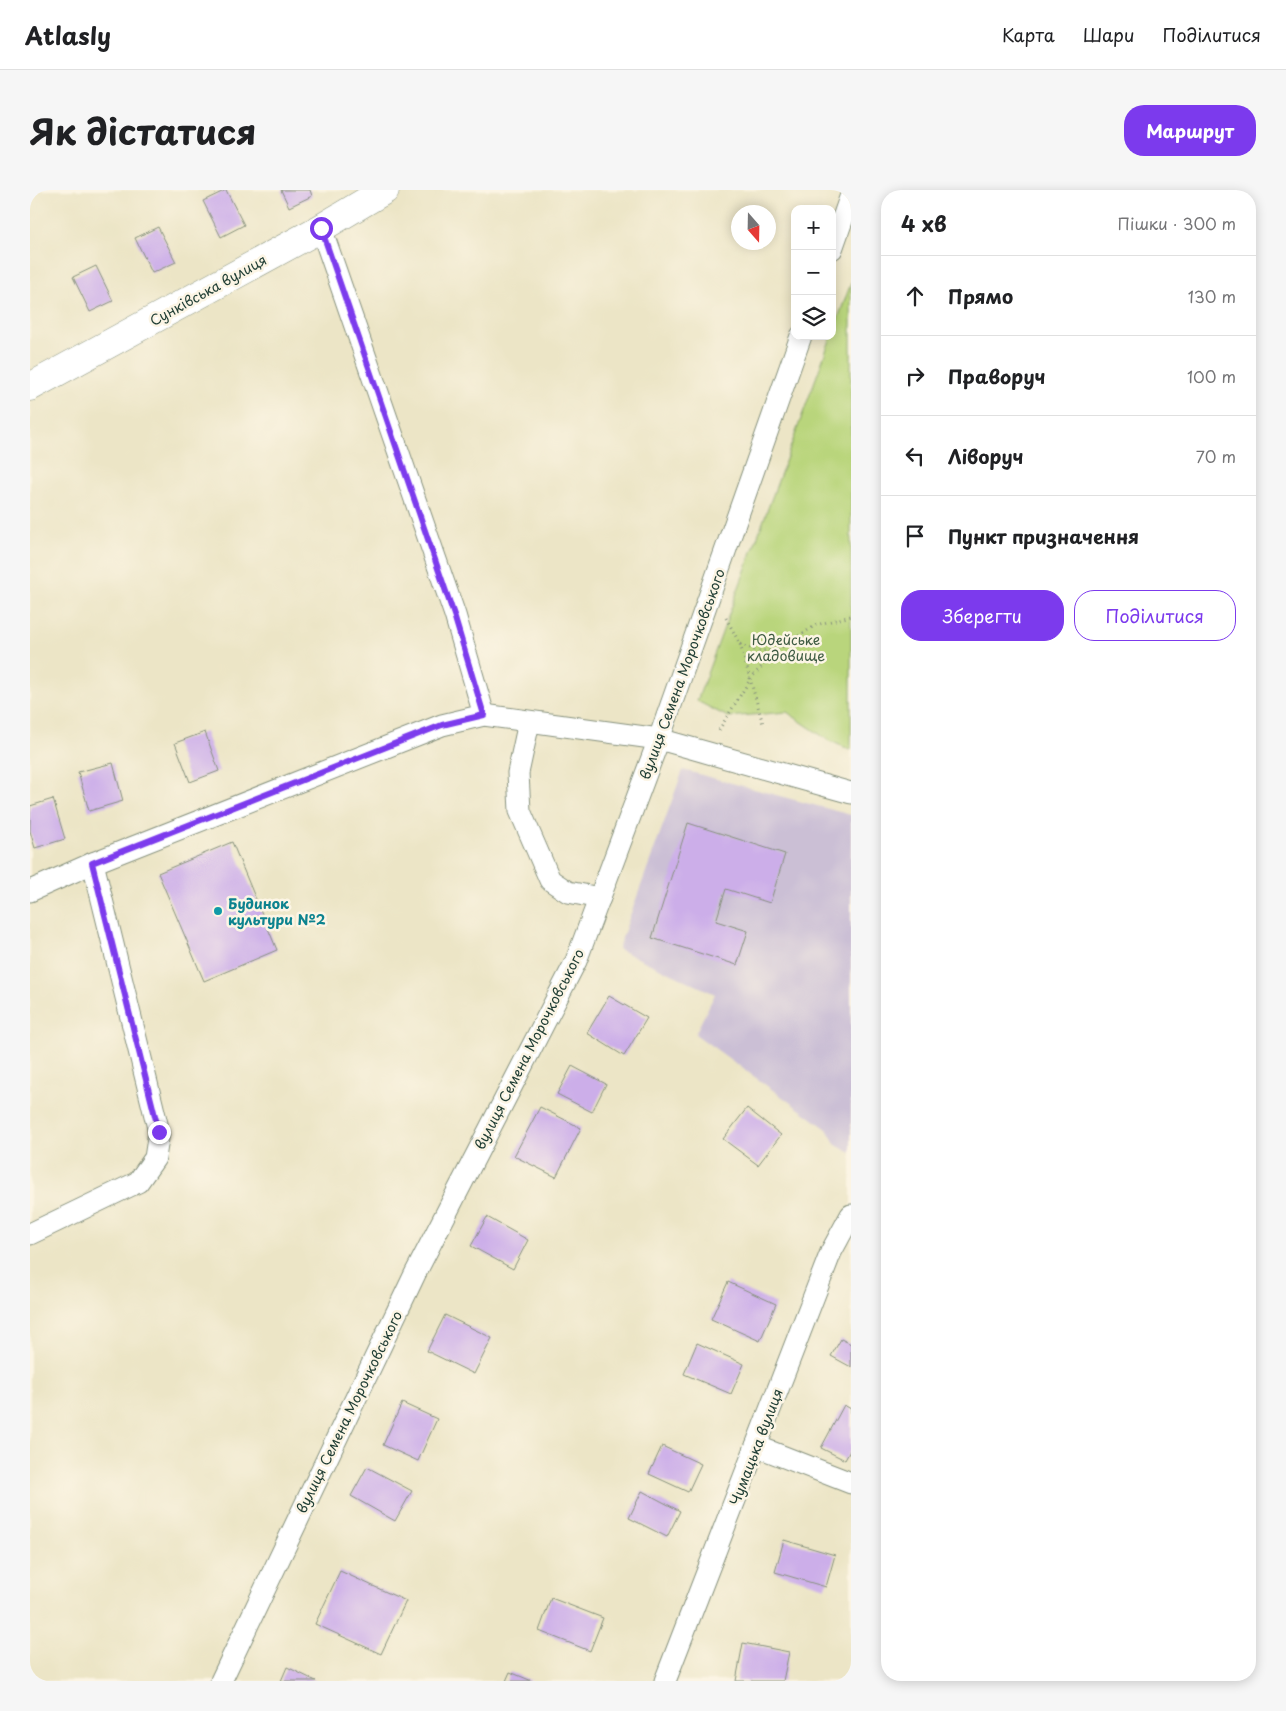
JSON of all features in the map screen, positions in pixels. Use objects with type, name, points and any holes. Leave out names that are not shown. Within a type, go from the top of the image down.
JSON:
[{"type":"street","name":"Сунківська вулиця","points":[[30,387],[321,228],[385,190]]},
{"type":"street","points":[[836,238],[851,195]]},
{"type":"street","points":[[321,228],[454,615],[484,715]]},
{"type":"street","name":"вулиця Семена Морочковського","points":[[221,1681],[415,1274],[576,961],[660,740],[800,340]]},
{"type":"street","points":[[30,891],[92,863],[442,725],[484,715],[660,740],[851,793]]},
{"type":"street","points":[[530,722],[518,773],[520,811],[550,880],[568,892],[600,898]]},
{"type":"street","points":[[30,1234],[138,1182],[155,1158],[159,1132],[92,863]]},
{"type":"street","name":"Чумацька вулиця","points":[[665,1681],[832,1252],[851,1215]]},
{"type":"street","points":[[756,1446],[851,1483]]},
{"type":"path","points":[[723,612],[740,644],[763,724]]},
{"type":"path","points":[[719,731],[751,678],[777,650],[816,625],[851,616]]},
{"type":"path","points":[[740,644],[758,651],[777,650]]},
{"type":"shaded area","points":[[683,770],[851,815],[851,1153],[836,1145],[827,1129],[695,1034],[715,994],[618,949]]},
{"type":"green space","name":"Юдейське кладовище","points":[[851,283],[851,750],[828,740],[787,712],[728,717],[697,701],[830,340],[836,340],[836,324]]},
{"type":"building","points":[[226,190],[244,225],[221,237],[203,201]]},
{"type":"building","points":[[281,190],[310,190],[312,196],[289,207]]},
{"type":"building","points":[[158,227],[176,262],[152,273],[135,238]]},
{"type":"building","points":[[96,266],[113,301],[90,312],[73,277]]},
{"type":"building","points":[[205,732],[219,771],[190,782],[175,743]]},
{"type":"building","points":[[113,763],[123,801],[89,811],[78,772]]},
{"type":"building","points":[[53,799],[65,839],[35,848],[30,831],[30,806]]},
{"type":"building","points":[[688,823],[785,854],[770,903],[726,889],[716,921],[748,931],[737,965],[652,938]]},
{"type":"building","name":"Будинок культури №2","points":[[232,842],[277,950],[204,981],[158,873]]},
{"type":"building","points":[[609,996],[647,1018],[624,1056],[587,1033]]},
{"type":"building","points":[[572,1066],[606,1084],[592,1112],[557,1094]]},
{"type":"building","points":[[540,1107],[581,1128],[556,1177],[514,1156]]},
{"type":"building","points":[[747,1108],[781,1135],[758,1165],[723,1139]]},
{"type":"building","points":[[487,1217],[528,1240],[513,1269],[471,1246]]},
{"type":"building","points":[[728,1282],[776,1304],[760,1341],[711,1319]]},
{"type":"building","points":[[445,1315],[492,1338],[474,1374],[427,1351]]},
{"type":"building","points":[[841,1339],[851,1344],[851,1367],[831,1356]]},
{"type":"building","points":[[697,1343],[744,1364],[731,1394],[684,1374]]},
{"type":"building","points":[[402,1403],[437,1419],[418,1461],[383,1445]]},
{"type":"building","points":[[844,1405],[851,1409],[851,1449],[845,1460],[821,1448]]},
{"type":"building","points":[[662,1446],[701,1464],[688,1492],[649,1474]]},
{"type":"building","points":[[367,1467],[412,1491],[395,1521],[351,1496]]},
{"type":"building","points":[[642,1491],[680,1511],[667,1537],[629,1518]]},
{"type":"building","points":[[784,1540],[835,1555],[826,1587],[775,1572]]},
{"type":"building","points":[[340,1571],[406,1601],[381,1654],[315,1624]]},
{"type":"building","points":[[551,1598],[603,1618],[590,1651],[539,1631]]},
{"type":"building","points":[[743,1643],[789,1652],[783,1681],[736,1681]]},
{"type":"building","points":[[287,1667],[316,1681],[281,1681]]},
{"type":"building","points":[[510,1672],[532,1681],[506,1681]]},
{"type":"place","name":"Будинок культури №2","points":[[218,911]]},
{"type":"route","points":[[159,1132],[92,863],[442,725],[484,715],[454,615],[321,228]]}]
